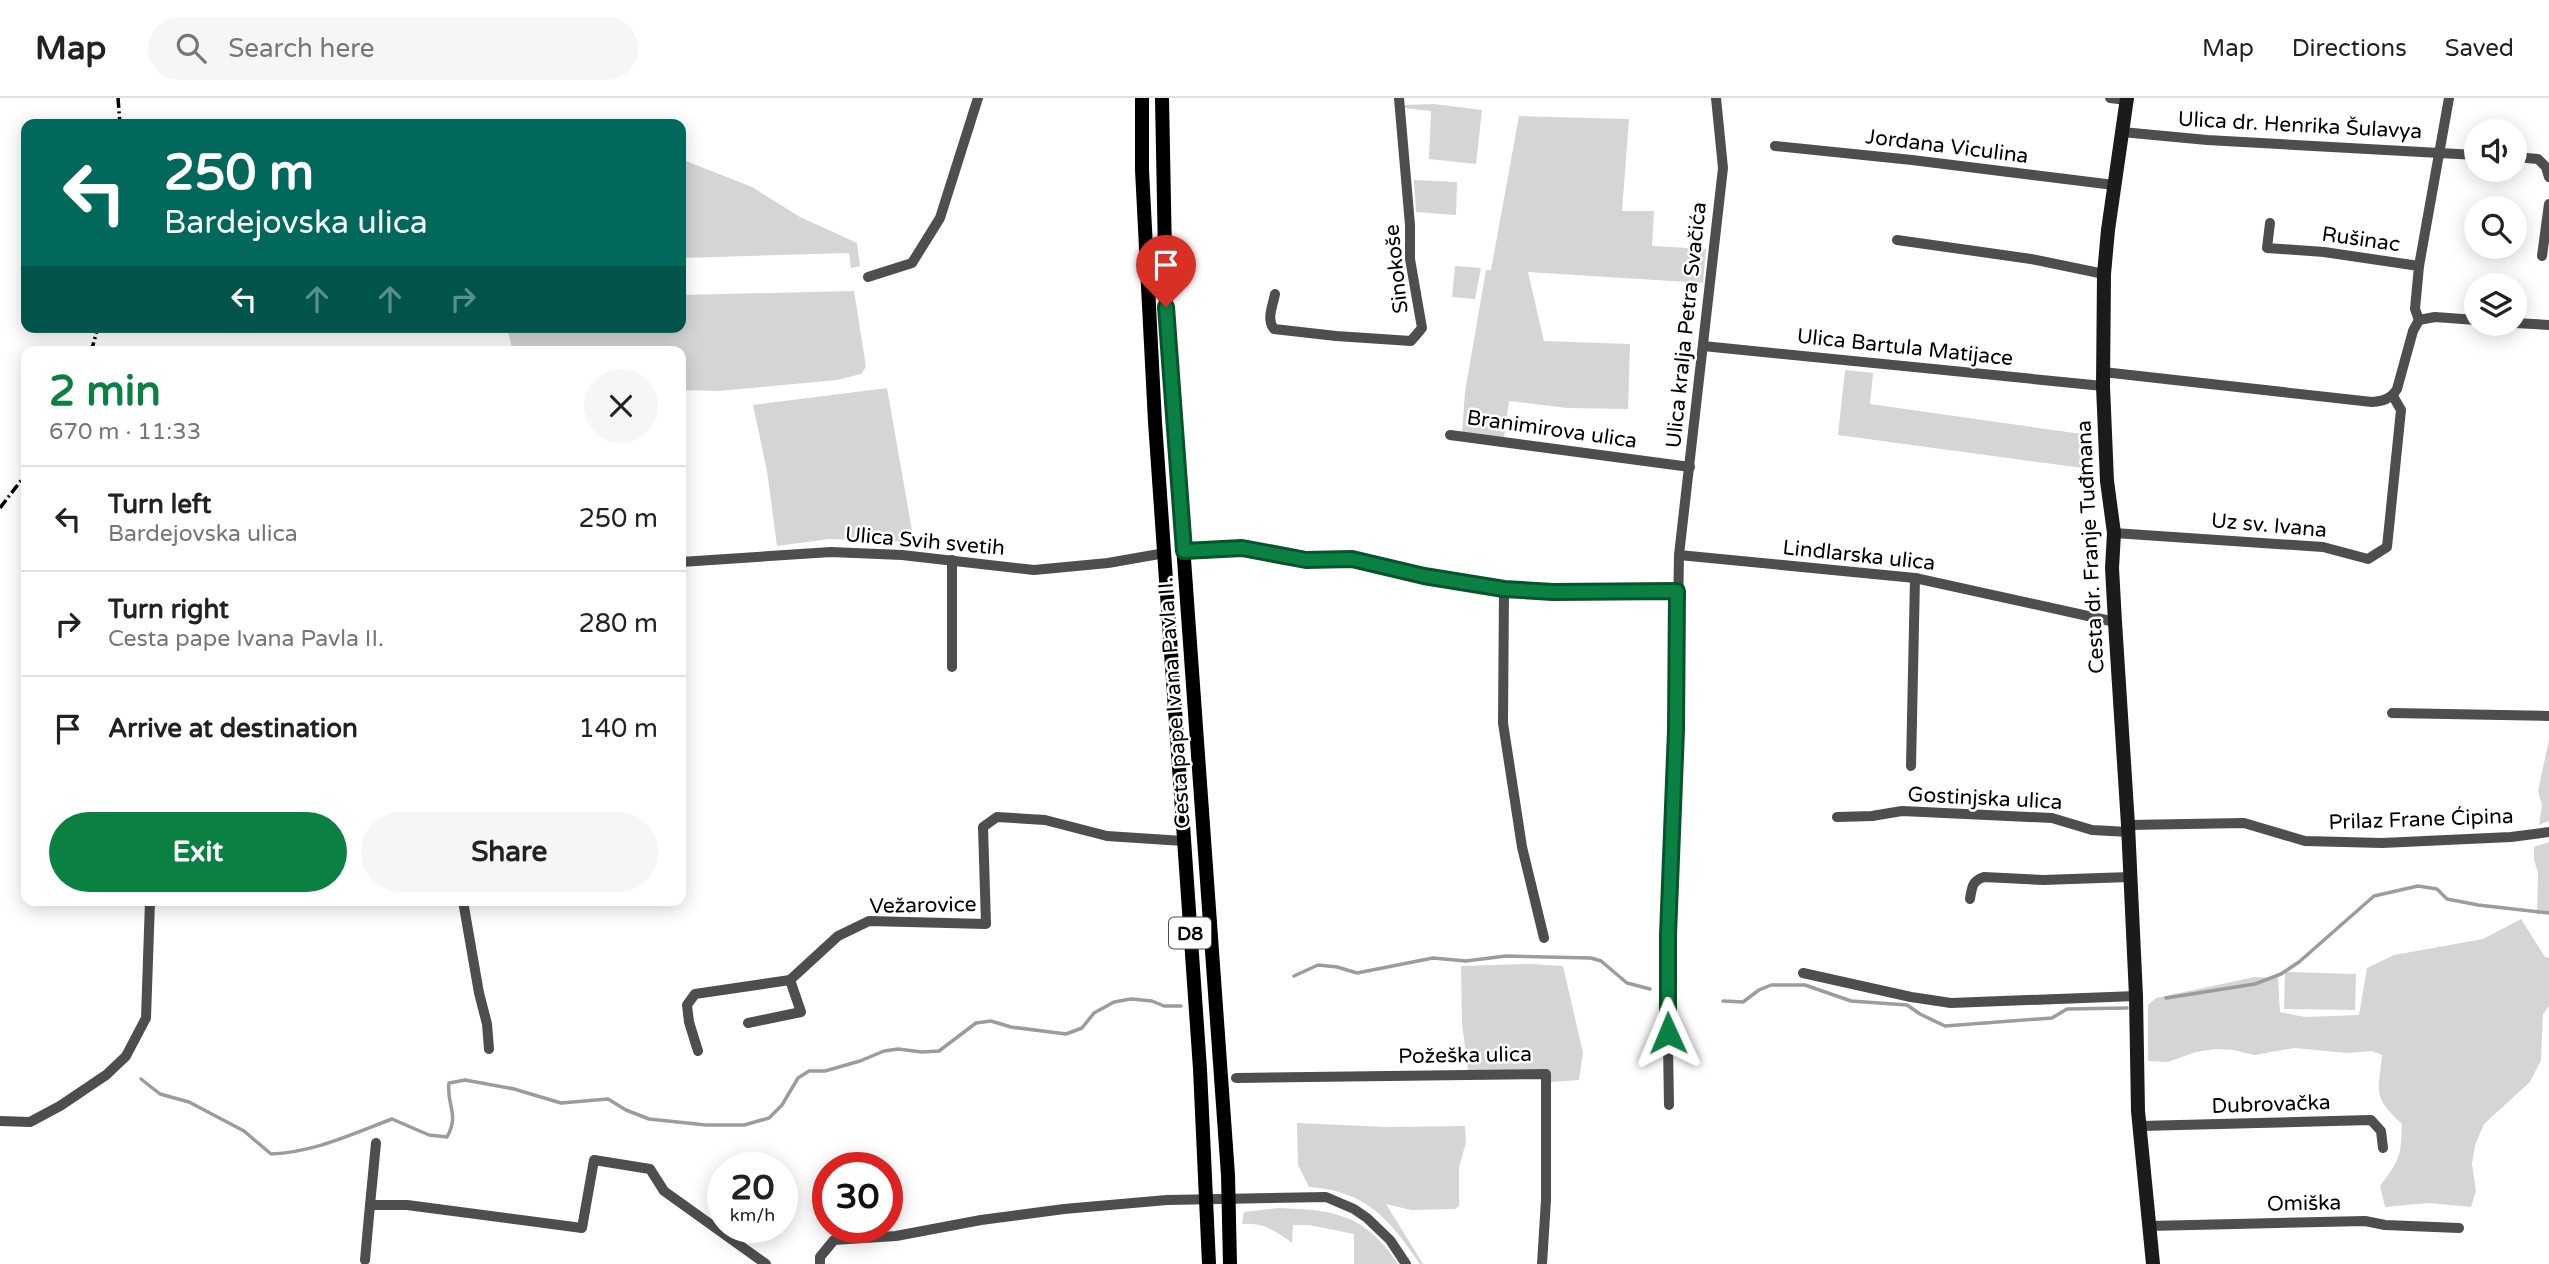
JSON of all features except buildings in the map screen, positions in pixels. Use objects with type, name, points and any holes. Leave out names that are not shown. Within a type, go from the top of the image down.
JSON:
[{"type":"main road","name":"Cesta pape Ivana Pavla II.","points":[[1142,98],[1142,170],[1155,422],[1202,1096],[1209,1264]]},
{"type":"main road","name":"Cesta pape Ivana Pavla II.","points":[[1162,98],[1166,307],[1227,1163],[1230,1264]]},
{"type":"main road","name":"Cesta dr. Franje Tuđmana","points":[[2127,99],[2104,274],[2103,379],[2129,829],[2140,1126],[2152,1264]]},
{"type":"street","points":[[868,277],[912,262],[940,218],[978,98]]},
{"type":"street","name":"Sinokoše","points":[[1275,294],[1270,319],[1270,325],[1274,329],[1412,341],[1423,328],[1410,260],[1409,213],[1399,98]]},
{"type":"street","name":"Ulica kralja Petra Svačića","points":[[1679,555],[1723,168],[1716,98]]},
{"type":"street","points":[[2110,98],[2127,99]]},
{"type":"street","points":[[2420,266],[2449,98]]},
{"type":"street","name":"Ulica dr. Henrika Šulavya","points":[[2122,132],[2207,140],[2464,154]]},
{"type":"street","name":"Jordana Viculina","points":[[1774,146],[2114,185]]},
{"type":"street","points":[[2527,158],[2538,159],[2546,167],[2549,177]]},
{"type":"street","points":[[2542,256],[2549,204]]},
{"type":"street","name":"Rušinac","points":[[2270,223],[2267,248],[2324,252],[2420,266],[2415,309],[2419,320]]},
{"type":"street","points":[[1896,240],[2031,258],[2104,274]]},
{"type":"street","points":[[2103,379],[2384,401],[2398,389],[2413,331],[2419,320],[2435,317],[2464,319]]},
{"type":"street","points":[[2527,324],[2549,325]]},
{"type":"street","name":"Ulica Bartula Matijace","points":[[1703,346],[2103,379]]},
{"type":"street","name":"Uz sv. Ivana","points":[[2114,533],[2323,547],[2368,559],[2387,547],[2402,410],[2393,396]]},
{"type":"street","name":"Branimirova ulica","points":[[1450,435],[1690,467]]},
{"type":"street","points":[[1184,551],[1242,548],[1306,560],[1352,559],[1424,576],[1504,589],[1553,592],[1677,591]]},
{"type":"street","name":"Ulica Svih svetih","points":[[686,562],[831,552],[952,560],[1034,570],[1108,564],[1165,553]]},
{"type":"street","points":[[1669,1105],[1667,984],[1679,555]]},
{"type":"street","name":"Lindlarska ulica","points":[[1679,555],[1916,578],[2115,622]]},
{"type":"street","points":[[952,560],[952,667]]},
{"type":"street","points":[[1912,766],[1916,578]]},
{"type":"street","points":[[1504,589],[1503,723],[1522,847],[1544,938]]},
{"type":"street","points":[[2392,713],[2549,716]]},
{"type":"street","name":"Gostinjska ulica","points":[[1837,817],[1872,816],[1902,811],[2052,818],[2092,830],[2129,829]]},
{"type":"street","name":"Vežarovice","points":[[790,980],[838,936],[869,921],[986,924],[983,827],[997,817],[1045,820],[1107,836],[1183,841]]},
{"type":"street","name":"Prilaz Frane Ćipina","points":[[2129,829],[2244,823],[2305,841],[2382,843],[2511,837],[2549,832]]},
{"type":"street","points":[[1970,899],[1973,884],[1984,877],[2043,880],[2130,877]]},
{"type":"street","points":[[0,1121],[30,1122],[60,1106],[106,1075],[126,1056],[146,1018],[150,906]]},
{"type":"street","points":[[464,906],[487,1024],[489,1049]]},
{"type":"street","points":[[1803,974],[1951,1003],[2136,996]]},
{"type":"street","points":[[698,1051],[689,1022],[688,1005],[695,994],[790,980],[801,1012],[748,1023]]},
{"type":"street","name":"Požeška ulica","points":[[1236,1078],[1546,1074],[1546,1200],[1542,1264]]},
{"type":"street","name":"Dubrovačka","points":[[2140,1126],[2371,1119],[2381,1131],[2383,1148]]},
{"type":"street","points":[[365,1260],[376,1143]]},
{"type":"street","points":[[370,1205],[407,1205],[582,1228],[594,1160],[650,1169],[664,1191],[766,1264]]},
{"type":"street","points":[[820,1264],[820,1257],[834,1240],[897,1236],[981,1220],[1064,1209],[1167,1200],[1265,1197],[1326,1197],[1354,1209],[1390,1241],[1406,1264]]},
{"type":"street","name":"Omiška","points":[[2149,1226],[2365,1221],[2385,1225],[2459,1228]]},
{"type":"shaded area","points":[[1434,104],[1482,110],[1476,164],[1429,159],[1431,111],[1404,108],[1404,105]]},
{"type":"shaded area","points":[[1519,116],[1629,119],[1622,211],[1654,211],[1652,246],[1706,249],[1703,283],[1528,272],[1544,341],[1630,344],[1628,409],[1567,408],[1509,401],[1504,438],[1462,433],[1465,392],[1486,270],[1491,270]]},
{"type":"shaded area","points":[[686,161],[752,187],[800,217],[857,243],[860,266],[851,268],[849,253],[686,258]]},
{"type":"shaded area","points":[[1414,180],[1457,182],[1456,215],[1416,212]]},
{"type":"shaded area","points":[[1455,266],[1481,268],[1475,299],[1452,297]]},
{"type":"shaded area","points":[[854,291],[866,367],[861,374],[837,380],[719,391],[686,390],[686,346],[512,346],[508,333],[686,333],[686,295]]},
{"type":"shaded area","points":[[1845,370],[1873,373],[1870,404],[2089,435],[2083,468],[1838,435]]},
{"type":"shaded area","points":[[887,388],[914,542],[830,539],[777,546],[767,471],[753,405]]},
{"type":"shaded area","points":[[2549,740],[2549,821],[2539,825],[2542,805],[2538,791]]},
{"type":"shaded area","points":[[2549,842],[2549,911],[2537,915],[2538,873],[2534,847]]},
{"type":"shaded area","points":[[2521,919],[2545,957],[2549,958],[2549,1006],[2543,1014],[2541,1060],[2530,1082],[2484,1124],[2475,1145],[2472,1164],[2476,1191],[2471,1207],[2429,1203],[2385,1207],[2380,1186],[2398,1157],[2402,1124],[2385,1106],[2379,1093],[2382,1055],[2372,1051],[2347,1053],[2294,1048],[2255,1055],[2215,1049],[2196,1052],[2168,1062],[2148,1061],[2148,1005],[2156,998],[2255,977],[2278,978],[2280,1012],[2305,1017],[2359,1015],[2367,968],[2394,955],[2483,939]]},
{"type":"shaded area","points":[[1461,966],[1563,966],[1583,1053],[1579,1080],[1551,1082],[1546,1069],[1468,1071],[1462,1024]]},
{"type":"shaded area","points":[[2285,972],[2356,974],[2355,1010],[2284,1009]]},
{"type":"shaded area","points":[[1297,1123],[1387,1127],[1465,1126],[1466,1142],[1459,1168],[1459,1206],[1455,1209],[1411,1210],[1386,1204],[1423,1264],[1420,1264],[1398,1234],[1375,1210],[1346,1194],[1309,1187],[1298,1165]]},
{"type":"shaded area","points":[[1279,1208],[1333,1213],[1347,1218],[1373,1234],[1398,1264],[1354,1264],[1354,1234],[1309,1225],[1293,1225],[1292,1243],[1269,1228],[1242,1224],[1244,1212]]},
{"type":"waterway","points":[[2166,998],[2255,984],[2281,974],[2299,962],[2374,896],[2418,886],[2437,889],[2447,899],[2549,913]]},
{"type":"waterway","points":[[1294,976],[1318,965],[1357,973],[1433,958],[1466,961],[1506,956],[1591,958],[1601,961],[1627,983],[1650,989]]},
{"type":"waterway","points":[[1723,1001],[1743,1002],[1771,985],[1805,985],[1851,1001],[1907,1005],[1945,1026],[2052,1018],[2067,1009],[2127,1008]]},
{"type":"waterway","points":[[141,1079],[160,1094],[189,1102],[244,1131],[271,1154],[318,1146],[392,1119],[429,1135],[447,1137],[453,1116],[449,1083],[465,1080],[514,1089],[561,1103],[608,1099],[649,1119],[706,1125],[744,1125],[769,1118],[782,1105],[798,1078],[809,1071],[825,1071],[884,1051],[939,1051],[976,1023],[991,1021],[1011,1027],[1066,1034],[1082,1028],[1094,1013],[1114,1002],[1131,999],[1152,1001],[1164,1006],[1181,1006]]},
{"type":"railway","points":[[118,98],[120,119]]},
{"type":"railway","points":[[93,346],[96,333]]},
{"type":"railway","points":[[0,508],[21,481]]},
{"type":"route","points":[[1166,307],[1184,551],[1242,548],[1306,560],[1352,559],[1424,576],[1504,589],[1553,592],[1677,591],[1668,1033]]}]
